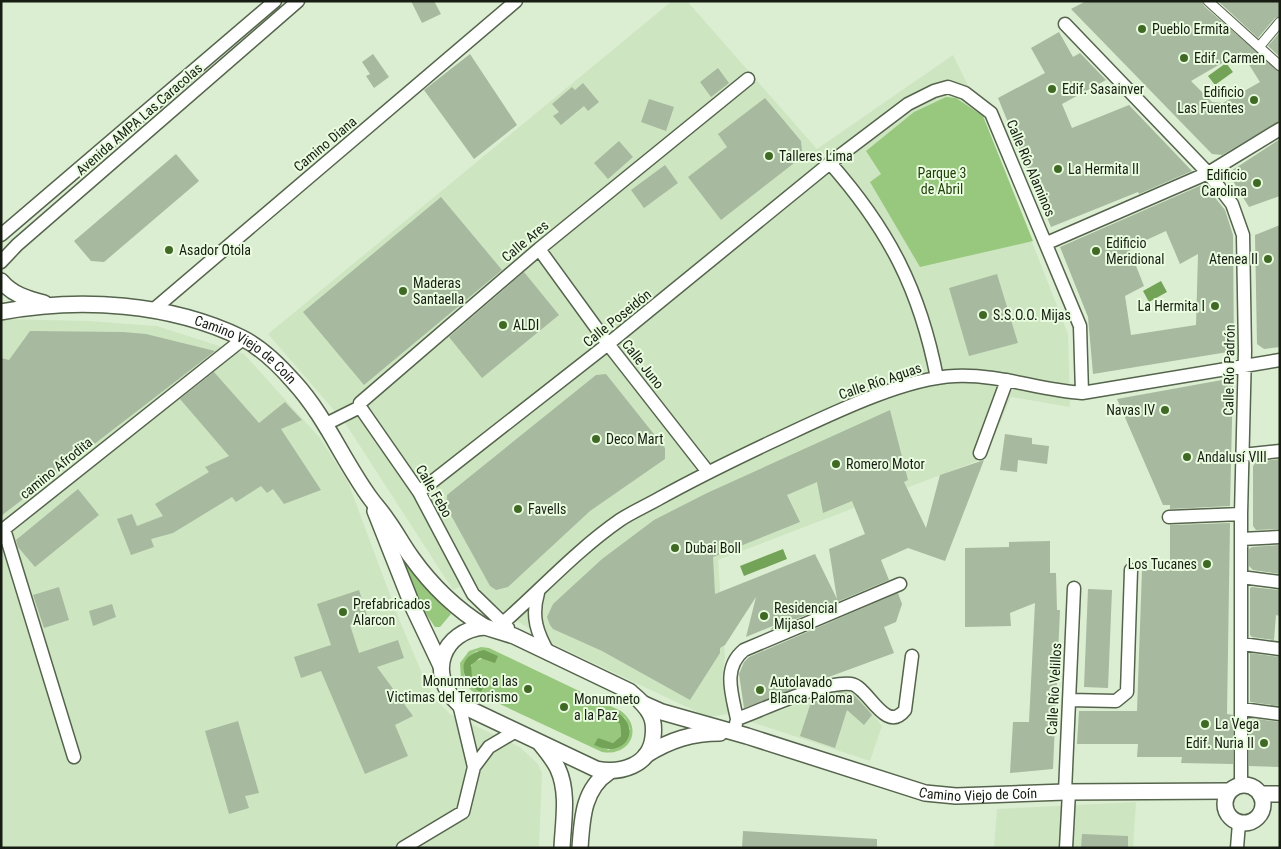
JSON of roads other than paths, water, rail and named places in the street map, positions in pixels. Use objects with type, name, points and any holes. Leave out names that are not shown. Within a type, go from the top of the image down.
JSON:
[{"type":"street","name":"Avenida AMPA Las Caracolas","points":[[1,235],[275,1]]},
{"type":"street","name":"Avenida AMPA Las Caracolas","points":[[1,262],[17,245],[298,1]]},
{"type":"street","name":"Camino Diana","points":[[154,310],[516,1]]},
{"type":"street","points":[[1208,1],[1280,66]]},
{"type":"street","points":[[1259,47],[1280,22]]},
{"type":"street","name":"Calle Río Padrón","points":[[1065,24],[1208,173],[1232,204],[1243,235],[1245,366],[1241,514],[1242,709],[1235,788]]},
{"type":"street","name":"Calle Ares","points":[[326,424],[360,408],[360,403],[539,249],[748,79]]},
{"type":"street","name":"Calle Río Alaminos","points":[[830,163],[908,104],[934,91],[948,87],[965,94],[991,113],[1047,242],[1080,326],[1082,393]]},
{"type":"street","points":[[1047,242],[1208,173],[1280,129]]},
{"type":"street","points":[[830,163],[874,217],[903,266],[920,307],[930,342],[937,378]]},
{"type":"street","name":"Calle Poseidón","points":[[419,492],[608,344],[830,163]]},
{"type":"street","name":"Calle Juno","points":[[539,249],[608,344],[708,472]]},
{"type":"street","name":"Camino Viejo de Coín","points":[[1,281],[8,289],[20,296],[57,306]]},
{"type":"street","name":"Camino Viejo de Coín","points":[[1,312],[57,306],[113,306],[154,310],[201,323],[243,338],[262,351],[294,382],[326,424],[370,498],[434,586],[446,599],[485,626]]},
{"type":"street","name":"camino Afrodita","points":[[74,757],[4,529],[243,338]]},
{"type":"street","name":"Calle Río Aguas","points":[[485,626],[538,593],[580,552],[620,520],[708,472],[826,417],[894,390],[937,378],[975,376],[1007,380],[1055,391],[1082,393],[1280,360]]},
{"type":"street","points":[[980,453],[1007,380]]},
{"type":"street","name":"Calle Febo","points":[[360,408],[419,492],[473,594],[485,626]]},
{"type":"street","points":[[1242,455],[1280,452]]},
{"type":"street","name":"Camino Viejo de Coín","points":[[370,498],[401,580],[441,666],[444,686],[459,704]]},
{"type":"street","points":[[1169,517],[1241,514]]},
{"type":"street","points":[[1241,539],[1280,537]]},
{"type":"street","points":[[1069,700],[1116,701],[1127,692],[1131,570]]},
{"type":"street","points":[[1241,577],[1280,582]]},
{"type":"street","points":[[900,584],[740,653],[730,668],[735,726],[833,684],[853,684],[882,713],[896,717],[905,710],[912,656]]},
{"type":"street","name":"Calle Río Velillos","points":[[1066,848],[1069,700],[1074,588]]},
{"type":"street","points":[[538,593],[534,605],[534,621],[549,654]]},
{"type":"street","name":"Calle Febo","points":[[473,594],[475,609],[485,626]]},
{"type":"street","points":[[441,666],[450,642],[459,634],[485,626],[514,636],[629,691],[644,704],[652,716],[654,728],[653,741],[646,755]]},
{"type":"street","points":[[1242,644],[1280,649]]},
{"type":"street","points":[[459,704],[596,769],[609,772]]},
{"type":"street","points":[[459,704],[474,767]]},
{"type":"street","name":"Camino Viejo de Coín","points":[[644,704],[662,712],[735,726],[925,793],[956,796],[1235,788]]},
{"type":"street","points":[[1242,709],[1280,714]]},
{"type":"street","name":"Camino Viejo de Coín","points":[[609,772],[623,770],[637,764],[646,755],[667,742],[735,726]]},
{"type":"street","points":[[403,848],[463,812],[474,767],[489,747],[516,731]]},
{"type":"street","points":[[539,742],[558,769],[562,783],[564,800],[562,848]]},
{"type":"street","points":[[580,848],[586,802],[594,784],[609,772]]},
{"type":"street","points":[[1235,788],[1254,788],[1260,794],[1263,804],[1260,814],[1252,822],[1239,823],[1230,817],[1225,808],[1224,801],[1235,788]]},
{"type":"street","points":[[1260,794],[1280,794]]},
{"type":"street","points":[[1237,848],[1239,823]]},
{"type":"place","name":"Pueblo Ermita","points":[[1142,29]]},
{"type":"place","name":"Edif. Carmen","points":[[1184,58]]},
{"type":"place","name":"Edif. Sasainver","points":[[1052,89]]},
{"type":"place","name":"Edificio Las Fuentes","points":[[1254,100]]},
{"type":"place","name":"Talleres Lima","points":[[769,156]]},
{"type":"place","name":"La Hermita II","points":[[1058,169]]},
{"type":"place","name":"Edificio Carolina","points":[[1257,183]]},
{"type":"place","name":"Asador Otola","points":[[169,250]]},
{"type":"place","name":"Edificio Meridional","points":[[1096,251]]},
{"type":"place","name":"Atenea II","points":[[1268,259]]},
{"type":"place","name":"Maderas Santaella","points":[[403,291]]},
{"type":"place","name":"La Hermita I","points":[[1215,306]]},
{"type":"place","name":"S.S.O.O. Mijas","points":[[983,315]]},
{"type":"place","name":"ALDI","points":[[503,325]]},
{"type":"place","name":"Navas IV","points":[[1165,410]]},
{"type":"place","name":"Deco Mart","points":[[596,439]]},
{"type":"place","name":"Andalusí VIII","points":[[1187,457]]},
{"type":"place","name":"Romero Motor","points":[[836,464]]},
{"type":"place","name":"Favells","points":[[518,509]]},
{"type":"place","name":"Dubai Boll","points":[[675,548]]},
{"type":"place","name":"Los Tucanes","points":[[1207,564]]},
{"type":"place","name":"Prefabricados Alarcon","points":[[343,612]]},
{"type":"place","name":"Residencial Mijasol","points":[[764,616]]},
{"type":"place","name":"Monumneto a las Victimas del Terrorismo","points":[[528,689]]},
{"type":"place","name":"Autolavado Blanca Paloma","points":[[760,690]]},
{"type":"place","name":"Monumneto a la Paz","points":[[564,707]]},
{"type":"place","name":"La Vega","points":[[1205,724]]},
{"type":"place","name":"Edif. Nuria II","points":[[1264,743]]},
{"type":"park label","name":"Parque 3 de Abril","points":[[942,182]]}]
